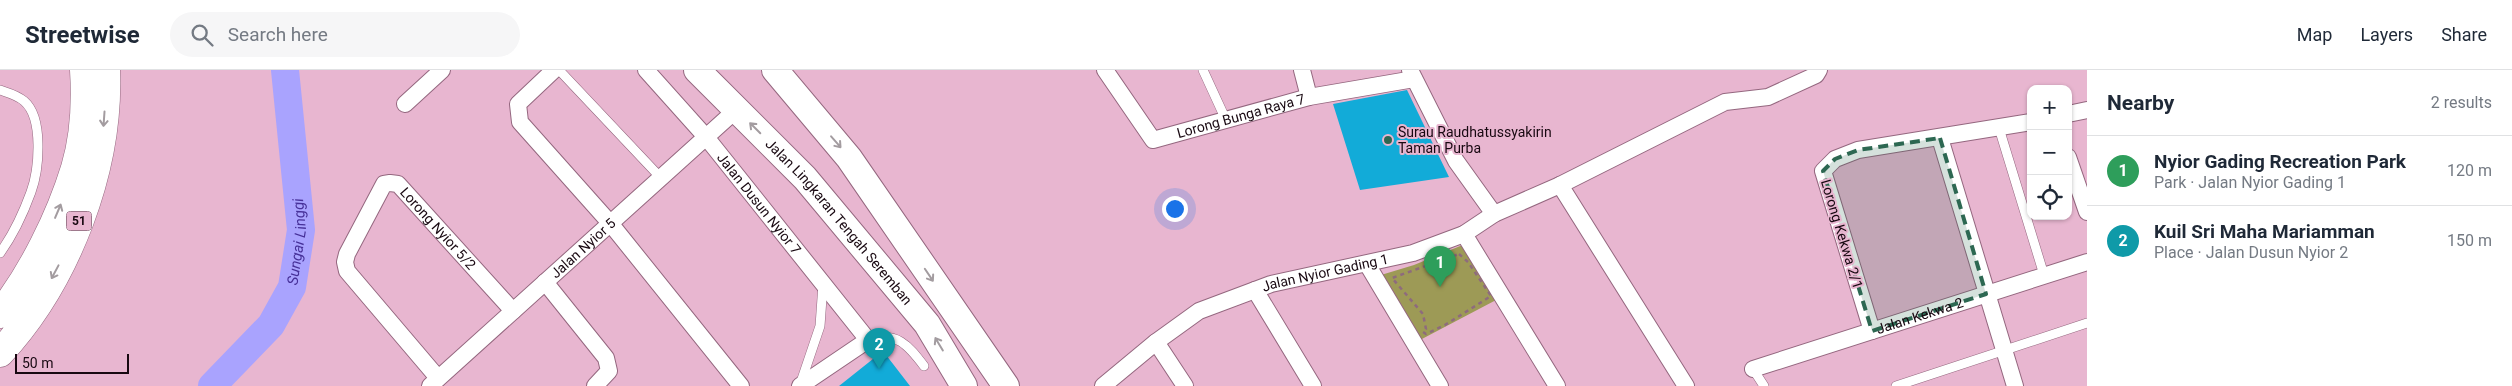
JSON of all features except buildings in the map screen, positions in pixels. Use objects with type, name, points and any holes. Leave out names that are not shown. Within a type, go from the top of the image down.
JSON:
[{"type":"highway","name":"51","points":[[0,314],[18,292],[58,210],[75,168],[82,130],[84,70]]},
{"type":"highway","name":"51","points":[[0,353],[36,306],[79,220],[95,177],[103,135],[106,70]]},
{"type":"main road","name":"Jalan Lingkaran Tengah Seremban","points":[[697,70],[805,178],[927,324],[964,386]]},
{"type":"main road","points":[[775,70],[849,158],[1006,386]]},
{"type":"street","points":[[404,104],[442,70]]},
{"type":"street","points":[[554,70],[518,104],[520,122],[610,223],[741,386]]},
{"type":"street","name":"Jalan Dusun Nyior 7","points":[[646,70],[706,137],[868,340]]},
{"type":"street","name":"Lorong Bunga Raya 7","points":[[1104,70],[1153,140],[1309,97],[1412,74]]},
{"type":"street","points":[[1302,70],[1309,97]]},
{"type":"street","name":"Jalan Nyior Gading 1","points":[[1103,386],[1156,342],[1199,311],[1271,284],[1413,253],[1464,234],[1494,214],[1560,185],[1725,102],[1768,97],[1816,75],[1819,70]]},
{"type":"street","points":[[1412,74],[1456,161],[1494,214]]},
{"type":"street","name":"Jalan Nyior 5","points":[[434,382],[736,110]]},
{"type":"street","points":[[2072,113],[2087,110]]},
{"type":"street","points":[[2015,386],[1940,138],[2027,123]]},
{"type":"street","name":"Lorong Kekwa 2/1","points":[[1872,330],[1823,170],[1835,159],[1858,150],[1940,138]]},
{"type":"street","points":[[2072,169],[2087,212]]},
{"type":"street","name":"Lorong Nyior 5/2","points":[[434,382],[347,271],[345,262],[347,254],[380,189],[390,183],[398,184],[513,311]]},
{"type":"street","points":[[1560,185],[1686,386]]},
{"type":"street","points":[[1464,234],[1558,386]]},
{"type":"street","name":"Jalan Kekwa 2","points":[[1753,369],[2087,262]]},
{"type":"street","points":[[1367,264],[1440,386]]},
{"type":"street","points":[[545,282],[606,358],[609,370],[595,386]]},
{"type":"street","points":[[1255,290],[1314,386]]},
{"type":"street","points":[[800,386],[868,340]]},
{"type":"street","points":[[1156,342],[1185,386]]},
{"type":"lane","points":[[558,70],[661,178]]},
{"type":"lane","points":[[1204,70],[1226,120]]},
{"type":"lane","points":[[0,90],[25,101],[35,115],[38,133],[32,191],[11,237],[0,254]]},
{"type":"lane","points":[[1999,128],[2044,275]]},
{"type":"lane","points":[[800,386],[820,326],[823,284]]},
{"type":"lane","points":[[1896,386],[2003,349],[2087,323]]},
{"type":"lane","points":[[868,340],[879,336],[895,338],[910,347],[924,366]]},
{"type":"lane","points":[[1753,369],[1764,386]]},
{"type":"path","points":[[1458,254],[1468,262],[1491,296],[1445,326],[1426,334],[1423,332],[1426,328],[1423,314],[1392,278],[1458,254]]},
{"type":"highlighted area","points":[[1940,138],[1986,294],[1872,331],[1823,171],[1835,159],[1858,150]]},
{"type":"shaded area","points":[[1465,244],[1498,299],[1420,340],[1381,275],[1414,265]]},
{"type":"waterway","name":"Sungai Linggi","points":[[212,386],[271,325],[292,287],[301,230],[285,70]]},
{"type":"place","name":"Surau Raudhatussyakirin Taman Purba","points":[[1388,140]]},
{"type":"place","name":"Nyior Gading Recreation Park","points":[[1440,287]]},
{"type":"place","name":"Kuil Sri Maha Mariamman","points":[[879,369]]}]
